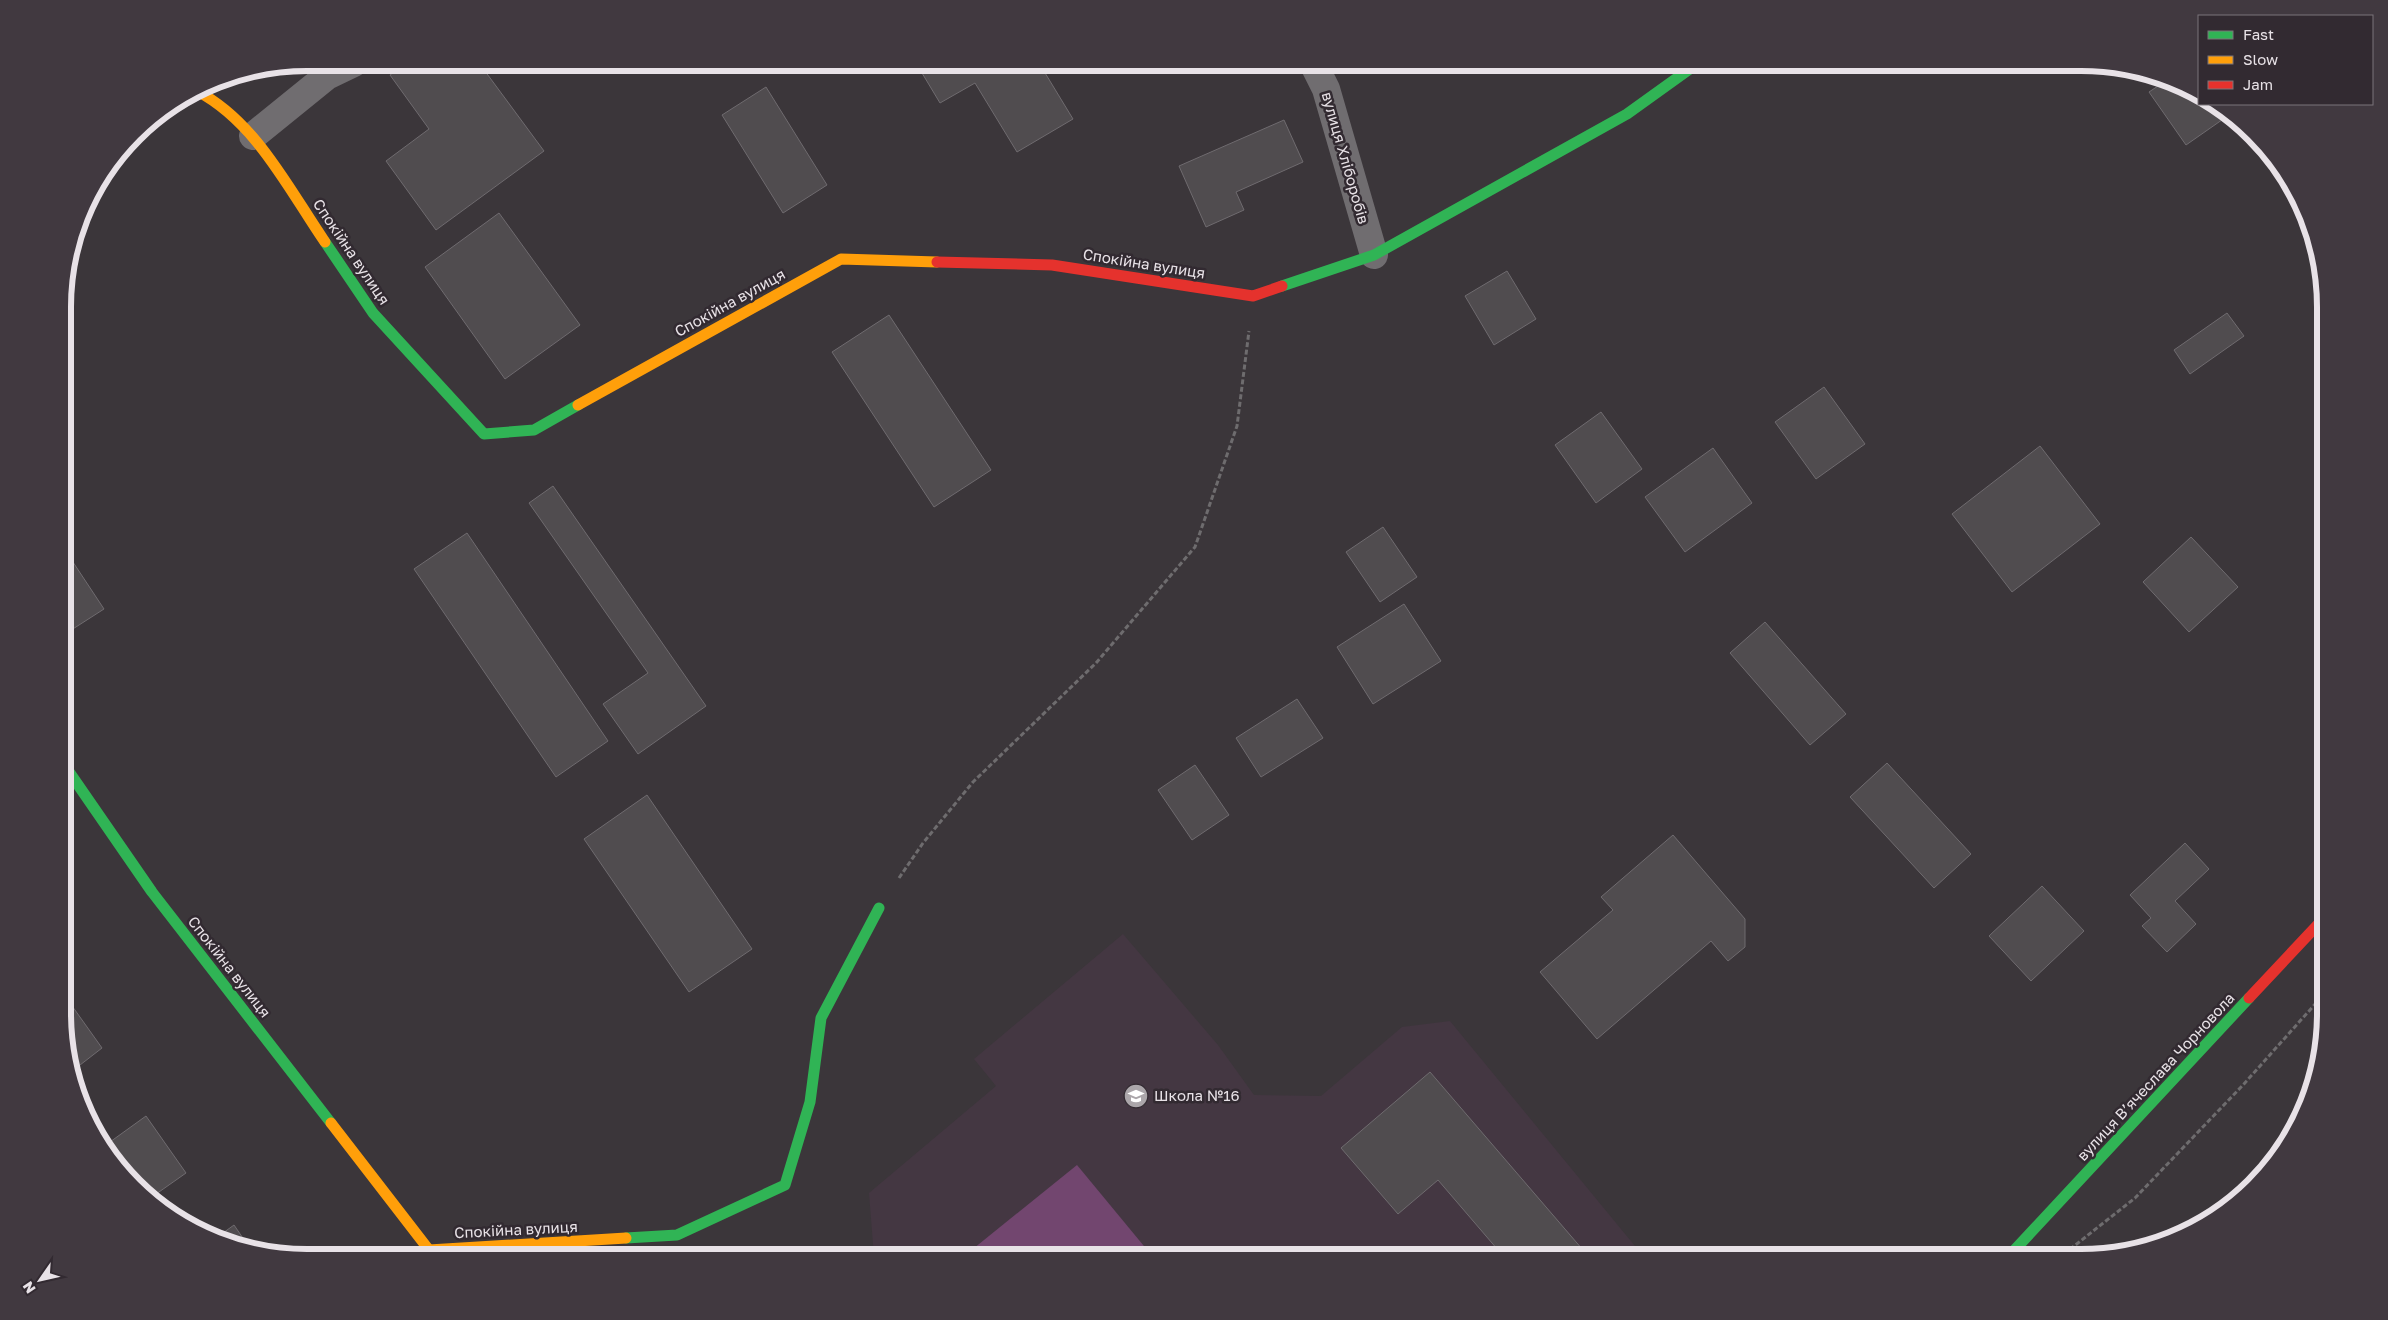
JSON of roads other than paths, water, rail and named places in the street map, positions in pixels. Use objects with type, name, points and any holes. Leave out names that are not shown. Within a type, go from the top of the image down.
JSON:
[{"type":"street","points":[[205,95],[212,99],[254,136],[327,76],[337,71]]},
{"type":"street","name":"вулиця Хліборобів","points":[[1317,71],[1326,89],[1374,255]]},
{"type":"street","name":"Спокійна вулиця","points":[[254,136],[373,314],[484,434],[534,430],[841,258],[1052,265],[1253,296],[1374,255],[1627,114],[1686,71]]},
{"type":"street","name":"Спокійна вулиця","points":[[71,776],[152,892],[428,1249]]},
{"type":"street","name":"Спокійна вулиця","points":[[446,1249],[677,1235],[784,1184],[810,1102],[821,1018],[879,908]]},
{"type":"street","name":"вулиця Вʼячеслава Чорновола","points":[[2015,1249],[2317,926]]},
{"type":"place","name":"Школа №16","points":[[1136,1096]]}]
